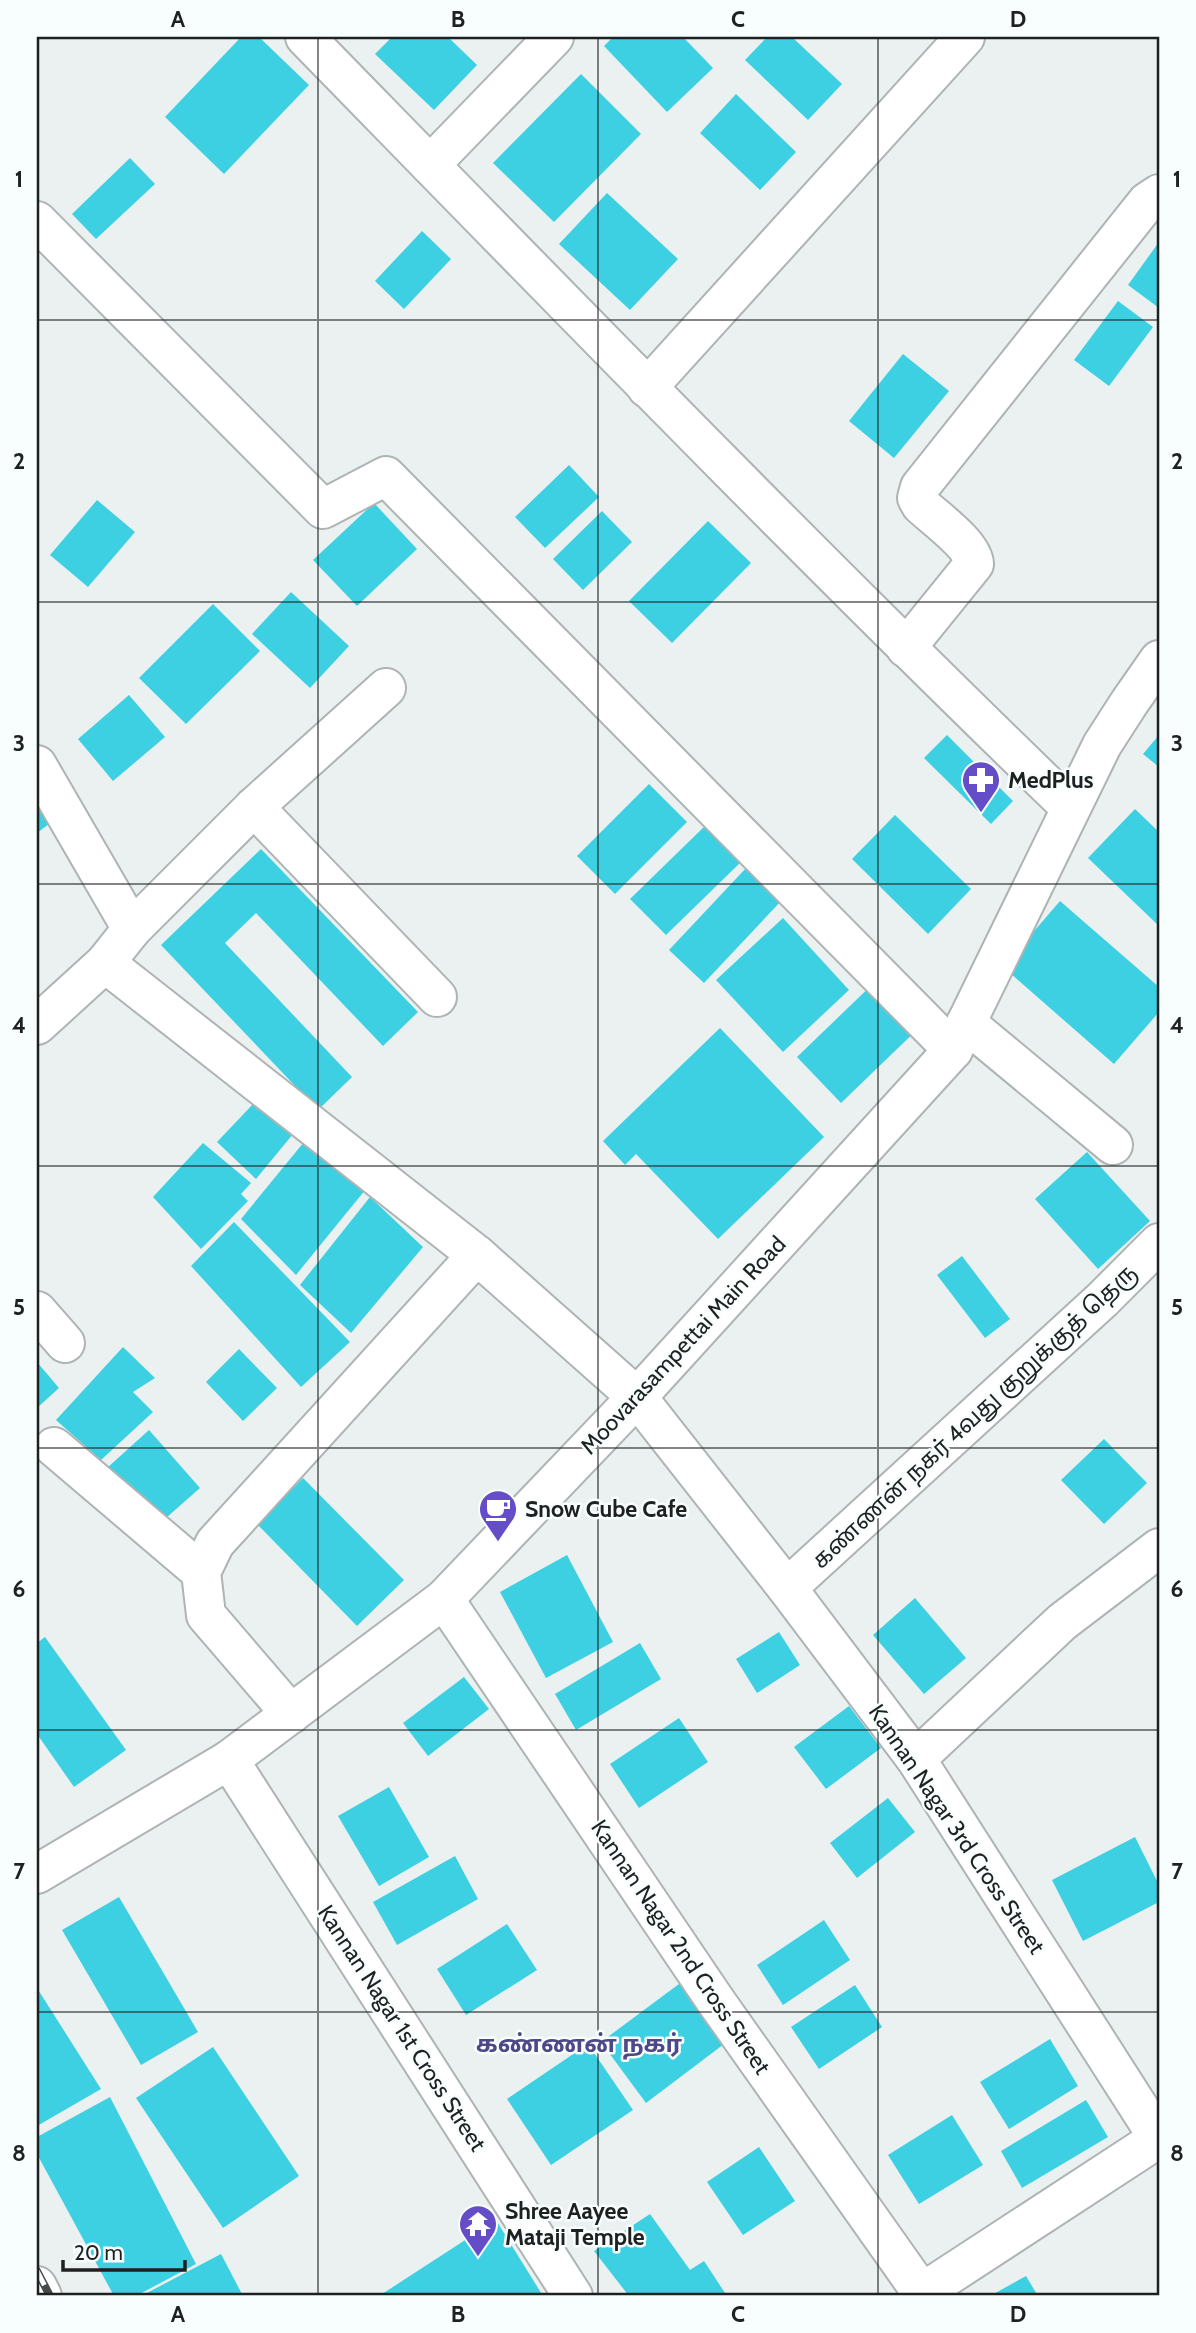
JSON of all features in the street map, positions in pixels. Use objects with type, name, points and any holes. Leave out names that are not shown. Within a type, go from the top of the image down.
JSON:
[{"type":"street","points":[[305,37],[906,648],[1070,807]]},
{"type":"street","points":[[430,164],[554,37]]},
{"type":"street","points":[[647,387],[965,37]]},
{"type":"street","points":[[906,648],[974,565],[974,556],[967,548],[921,505],[917,498],[920,487],[1147,202],[1159,194]]},
{"type":"street","points":[[37,221],[323,509],[386,476],[960,1037],[1113,1145]]},
{"type":"street","name":"Moovarasampettai Main Road","points":[[37,1874],[229,1760],[444,1600],[637,1397],[960,1037],[1102,745],[1159,660]]},
{"type":"street","points":[[37,1025],[105,963],[132,929],[254,807],[386,688]]},
{"type":"street","points":[[37,765],[132,929]]},
{"type":"street","points":[[254,807],[437,997]]},
{"type":"street","name":"Kannan Nagar 3rd Cross Street","points":[[105,963],[477,1255],[637,1397],[787,1588],[916,1759],[1159,2139]]},
{"type":"street","name":"கண்ணன் நகர் 4வது குறுக்குத் தெரு","points":[[787,1588],[1102,1300],[1159,1243]]},
{"type":"street","points":[[291,1714],[206,1615],[201,1572],[215,1543],[477,1255]]},
{"type":"street","points":[[37,1311],[65,1343]]},
{"type":"street","points":[[54,1447],[201,1572]]},
{"type":"street","points":[[916,1759],[1062,1622],[1159,1548]]},
{"type":"street","name":"Kannan Nagar 2nd Cross Street","points":[[444,1600],[919,2294]]},
{"type":"street","name":"Kannan Nagar 1st Cross Street","points":[[229,1760],[573,2296]]},
{"type":"street","points":[[919,2294],[1159,2139]]},
{"type":"street","points":[[37,2286],[42,2296]]},
{"type":"building","points":[[241,37],[259,37],[309,85],[224,174],[165,117]]},
{"type":"building","points":[[392,37],[448,37],[477,65],[434,110],[375,54]]},
{"type":"building","points":[[613,37],[683,37],[713,68],[667,112],[604,46]]},
{"type":"building","points":[[767,37],[792,37],[842,84],[808,120],[745,60]]},
{"type":"building","points":[[581,74],[641,134],[554,222],[493,163]]},
{"type":"building","points":[[736,94],[796,152],[760,190],[700,133]]},
{"type":"building","points":[[130,158],[155,184],[96,239],[72,214]]},
{"type":"building","points":[[607,193],[678,259],[630,310],[559,244]]},
{"type":"building","points":[[422,231],[451,259],[404,309],[375,281]]},
{"type":"building","points":[[1159,242],[1159,308],[1128,285]]},
{"type":"building","points":[[1118,301],[1153,327],[1109,386],[1074,360]]},
{"type":"building","points":[[903,354],[949,391],[894,458],[849,421]]},
{"type":"building","points":[[569,465],[599,497],[545,548],[515,517]]},
{"type":"building","points":[[97,500],[135,532],[88,587],[50,555]]},
{"type":"building","points":[[374,503],[417,549],[357,606],[313,560]]},
{"type":"building","points":[[602,511],[632,542],[583,590],[553,559]]},
{"type":"building","points":[[708,521],[751,563],[672,643],[629,601]]},
{"type":"building","points":[[291,592],[349,646],[310,688],[252,634]]},
{"type":"building","points":[[213,604],[260,651],[186,724],[139,678]]},
{"type":"building","points":[[129,695],[165,737],[113,781],[78,739]]},
{"type":"building","points":[[947,735],[1013,801],[991,824],[924,758]]},
{"type":"building","points":[[1159,735],[1159,767],[1143,754]]},
{"type":"building","points":[[649,784],[687,822],[615,894],[577,856]]},
{"type":"building","points":[[37,806],[49,824],[37,833]]},
{"type":"building","points":[[1135,809],[1159,832],[1159,926],[1088,858]]},
{"type":"building","points":[[895,815],[971,889],[928,934],[852,859]]},
{"type":"building","points":[[708,823],[743,860],[666,935],[630,899]]},
{"type":"building","points":[[261,849],[418,1012],[383,1046],[256,913],[225,943],[352,1077],[318,1110],[161,945]]},
{"type":"building","points":[[747,867],[782,900],[704,983],[669,950]]},
{"type":"building","points":[[1060,901],[1159,987],[1159,1012],[1114,1064],[1003,967]]},
{"type":"building","points":[[783,918],[849,990],[783,1052],[716,980]]},
{"type":"building","points":[[880,977],[924,1023],[841,1103],[797,1057]]},
{"type":"building","points":[[720,1028],[824,1137],[718,1239],[636,1154],[625,1165],[603,1141]]},
{"type":"building","points":[[254,1103],[293,1134],[256,1179],[217,1142]]},
{"type":"building","points":[[304,1142],[366,1189],[296,1275],[241,1219]]},
{"type":"building","points":[[203,1143],[251,1183],[241,1194],[248,1201],[201,1249],[153,1197]]},
{"type":"building","points":[[1087,1152],[1150,1221],[1098,1269],[1035,1199]]},
{"type":"building","points":[[370,1197],[423,1247],[351,1333],[300,1285]]},
{"type":"building","points":[[234,1222],[350,1342],[301,1387],[191,1266]]},
{"type":"building","points":[[962,1256],[1010,1319],[985,1338],[937,1275]]},
{"type":"building","points":[[123,1347],[155,1378],[133,1392],[153,1412],[101,1460],[56,1420]]},
{"type":"building","points":[[239,1349],[277,1388],[243,1421],[206,1382]]},
{"type":"building","points":[[37,1362],[59,1388],[37,1408]]},
{"type":"building","points":[[149,1430],[200,1488],[158,1525],[107,1468]]},
{"type":"building","points":[[1104,1439],[1147,1483],[1104,1524],[1061,1480]]},
{"type":"building","points":[[303,1478],[404,1580],[357,1626],[257,1524]]},
{"type":"building","points":[[567,1555],[613,1642],[546,1678],[500,1592]]},
{"type":"building","points":[[915,1598],[966,1658],[924,1694],[873,1635]]},
{"type":"building","points":[[779,1632],[800,1665],[757,1693],[736,1659]]},
{"type":"building","points":[[45,1637],[126,1750],[74,1787],[37,1734],[37,1643]]},
{"type":"building","points":[[640,1643],[661,1679],[576,1730],[555,1694]]},
{"type":"building","points":[[464,1677],[489,1709],[428,1756],[403,1723]]},
{"type":"building","points":[[849,1706],[881,1748],[826,1789],[794,1747]]},
{"type":"building","points":[[679,1718],[708,1762],[639,1808],[610,1764]]},
{"type":"building","points":[[389,1787],[429,1857],[379,1886],[338,1816]]},
{"type":"building","points":[[888,1798],[915,1832],[857,1878],[830,1843]]},
{"type":"building","points":[[1135,1837],[1159,1885],[1159,1902],[1083,1941],[1052,1880]]},
{"type":"building","points":[[455,1856],[478,1899],[397,1945],[373,1902]]},
{"type":"building","points":[[119,1897],[198,2032],[141,2065],[62,1930]]},
{"type":"building","points":[[824,1920],[850,1960],[783,2005],[757,1965]]},
{"type":"building","points":[[507,1924],[537,1970],[466,2015],[437,1969]]},
{"type":"building","points":[[683,1981],[728,2041],[646,2103],[601,2042]]},
{"type":"building","points":[[855,1985],[882,2027],[819,2069],[791,2027]]},
{"type":"building","points":[[37,1988],[101,2089],[37,2126]]},
{"type":"building","points":[[1050,2039],[1078,2086],[1009,2129],[980,2082]]},
{"type":"building","points":[[588,2044],[633,2110],[551,2165],[507,2099]]},
{"type":"building","points":[[213,2047],[299,2176],[223,2228],[136,2098]]},
{"type":"building","points":[[110,2097],[196,2264],[136,2296],[114,2296],[37,2154],[37,2137]]},
{"type":"building","points":[[1086,2100],[1108,2137],[1022,2188],[1001,2151]]},
{"type":"building","points":[[952,2115],[983,2165],[919,2204],[888,2155]]},
{"type":"building","points":[[759,2147],[795,2201],[743,2235],[707,2182]]},
{"type":"building","points":[[650,2214],[690,2270],[704,2261],[727,2296],[629,2296],[594,2251]]},
{"type":"building","name":"Shree Aayee Mataji Temple","points":[[496,2220],[543,2296],[379,2296]]},
{"type":"building","points":[[221,2254],[243,2296],[141,2296]]},
{"type":"building","points":[[1026,2276],[1038,2296],[990,2296]]},
{"type":"railway","points":[[37,2271],[50,2296]]},
{"type":"place","name":"MedPlus","points":[[981,814]]},
{"type":"place","name":"Snow Cube Cafe","points":[[498,1543]]},
{"type":"place","name":"Shree Aayee Mataji Temple","points":[[478,2258]]},
{"type":"district","name":"கண்ணன் நகர்","points":[[579,2043]]}]
